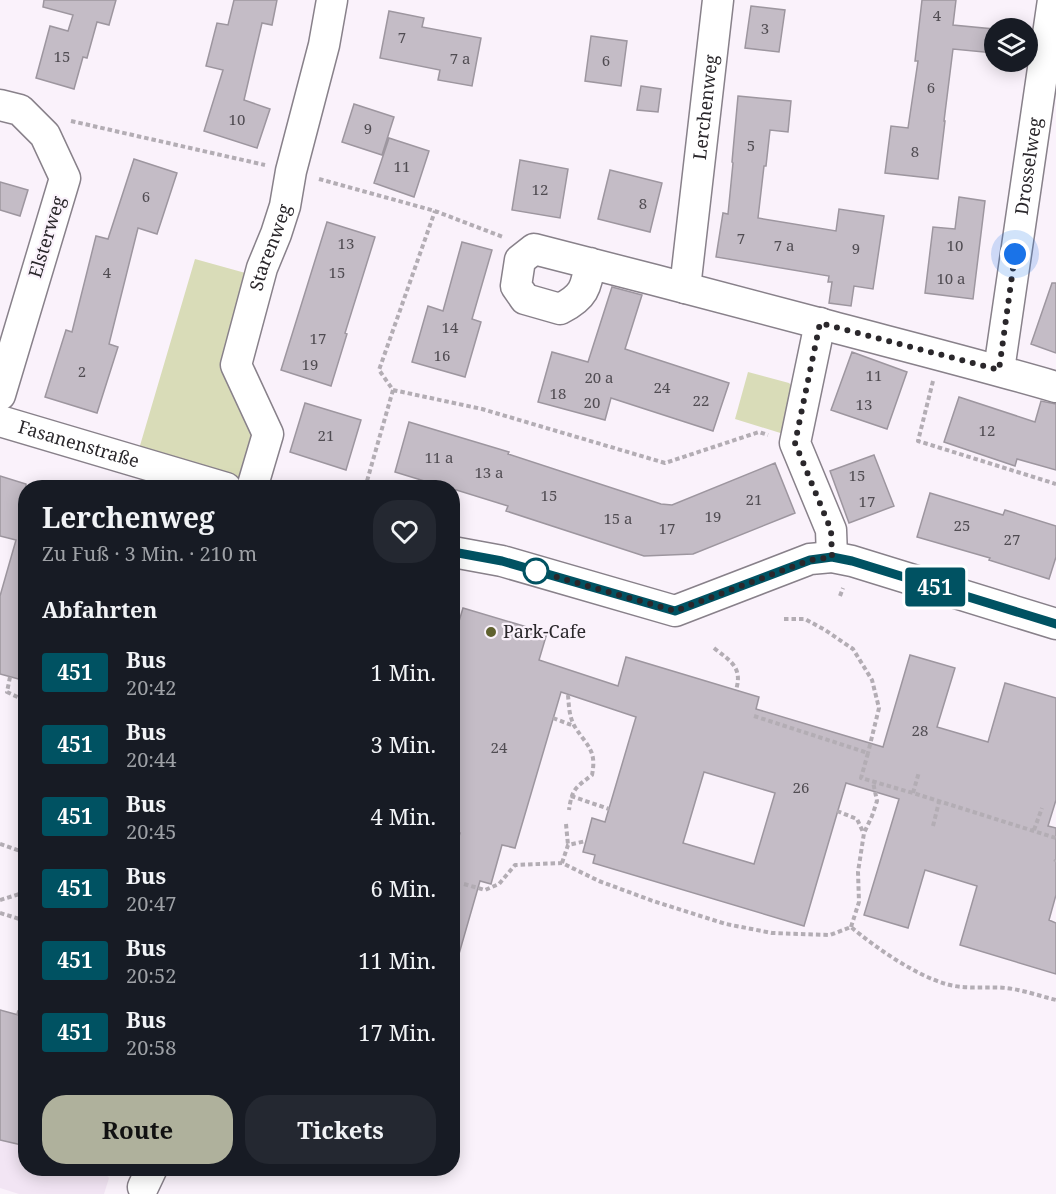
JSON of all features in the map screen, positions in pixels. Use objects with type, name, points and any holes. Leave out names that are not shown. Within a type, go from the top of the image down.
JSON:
[{"type":"street","name":"Starenweg","points":[[254,480],[268,434],[236,365],[262,268],[285,207],[291,171],[324,45],[332,0]]},
{"type":"street","name":"Lerchenweg","points":[[686,288],[718,0]]},
{"type":"street","name":"Drosselweg","points":[[999,370],[1053,0]]},
{"type":"street","name":"Elsterweg","points":[[0,105],[20,110],[45,135],[65,178],[0,395]]},
{"type":"street","points":[[590,263],[940,354],[1056,387]]},
{"type":"street","points":[[820,323],[795,443],[831,530],[832,557]]},
{"type":"street","name":"Fasanenstraße","points":[[0,421],[199,480]]},
{"type":"street","points":[[460,553],[502,561],[675,611],[810,560],[832,557],[852,561],[1056,624]]},
{"type":"path","points":[[435,212],[379,370],[393,390],[482,409],[665,463],[759,432],[795,443]]},
{"type":"path","points":[[940,354],[918,441],[1056,484]]},
{"type":"path","points":[[367,480],[393,390]]},
{"type":"path","points":[[784,619],[805,619],[853,649],[872,680],[879,708],[861,778],[1056,838]]},
{"type":"path","points":[[714,648],[732,663],[738,672],[739,681],[736,690]]},
{"type":"path","points":[[10,677],[7,692],[18,697]]},
{"type":"path","points":[[568,695],[569,710],[574,726],[590,747],[594,765],[592,775],[575,788],[569,810]]},
{"type":"path","points":[[754,716],[868,753]]},
{"type":"path","points":[[554,718],[574,726]]},
{"type":"path","points":[[913,793],[919,772]]},
{"type":"path","points":[[851,927],[859,902],[858,872],[864,833],[877,801],[872,782]]},
{"type":"path","points":[[571,796],[609,809]]},
{"type":"path","points":[[933,826],[939,802]]},
{"type":"path","points":[[1035,830],[1042,808]]},
{"type":"path","points":[[837,811],[857,819],[864,833]]},
{"type":"path","points":[[562,863],[568,845],[566,824]]},
{"type":"path","points":[[568,845],[586,841]]},
{"type":"path","points":[[0,844],[18,850]]},
{"type":"path","points":[[464,884],[485,890],[499,884],[515,866],[562,863],[599,881],[642,897],[726,924],[772,933],[812,935],[830,935],[851,927]]},
{"type":"path","points":[[0,900],[18,894]]},
{"type":"path","points":[[0,913],[18,919]]},
{"type":"path","points":[[851,927],[869,942],[924,976],[948,984],[1007,988],[1056,1000]]},
{"type":"shaded area","points":[[0,1075],[18,1079],[18,1176],[107,1176],[109,1178],[104,1194],[19,1194],[0,1188]]},
{"type":"green space","points":[[195,259],[249,274],[224,367],[259,433],[243,480],[139,449]]},
{"type":"green space","points":[[748,372],[789,383],[798,393],[790,436],[735,419]]},
{"type":"building","points":[[44,0],[116,0],[109,25],[97,22],[87,58],[83,57],[74,89],[36,78],[50,26],[68,31],[73,15],[43,7]]},
{"type":"building","points":[[234,0],[277,0],[272,25],[262,23],[244,100],[270,109],[257,148],[204,131],[223,70],[206,66],[217,23],[228,25]]},
{"type":"building","points":[[922,0],[956,0],[953,25],[984,28],[984,52],[953,49],[938,179],[885,173],[891,126],[908,128],[918,61],[915,61]]},
{"type":"building","points":[[751,6],[785,10],[779,52],[745,48]]},
{"type":"building","points":[[389,11],[424,18],[422,27],[481,38],[472,86],[438,80],[440,70],[380,58]]},
{"type":"building","points":[[591,36],[627,41],[621,86],[585,81]]},
{"type":"building","points":[[641,86],[661,89],[658,112],[637,110]]},
{"type":"building","points":[[738,96],[791,101],[788,132],[770,130],[758,218],[836,231],[839,209],[884,216],[873,289],[854,286],[851,306],[829,303],[832,282],[828,282],[829,276],[716,257],[723,213],[728,214]]},
{"type":"building","points":[[354,104],[394,117],[382,155],[342,142]]},
{"type":"building","points":[[389,138],[429,151],[414,197],[374,183]]},
{"type":"building","points":[[134,159],[177,173],[157,234],[138,228],[109,344],[118,347],[97,413],[45,397],[66,330],[72,332],[96,236],[108,239]]},
{"type":"building","points":[[520,160],[568,169],[560,218],[512,210]]},
{"type":"building","points":[[610,170],[662,183],[650,232],[598,219]]},
{"type":"building","points":[[0,182],[28,190],[20,216],[0,210]]},
{"type":"building","points":[[959,197],[985,201],[973,299],[925,293],[933,227],[955,229]]},
{"type":"building","points":[[327,222],[375,237],[331,386],[281,370]]},
{"type":"building","points":[[462,242],[492,250],[472,319],[481,322],[465,377],[412,362],[428,306],[443,311]]},
{"type":"building","points":[[1052,283],[1056,283],[1056,353],[1031,344]]},
{"type":"building","points":[[612,287],[642,295],[625,349],[729,383],[713,431],[611,398],[605,420],[538,402],[552,352],[588,362]]},
{"type":"building","points":[[852,352],[907,372],[887,429],[831,410]]},
{"type":"building","points":[[959,397],[1035,422],[1041,401],[1056,404],[1056,470],[1017,459],[1015,466],[944,442]]},
{"type":"building","points":[[305,403],[361,420],[346,470],[290,452]]},
{"type":"building","points":[[409,422],[509,452],[508,454],[661,504],[672,505],[775,463],[795,513],[693,554],[644,556],[506,511],[508,506],[460,491],[460,480],[421,480],[395,472]]},
{"type":"building","points":[[874,455],[894,506],[849,523],[830,471]]},
{"type":"building","points":[[0,476],[18,482],[18,679],[0,674],[0,596],[16,540],[0,536]]},
{"type":"building","points":[[930,493],[1003,515],[1005,510],[1056,526],[1056,557],[1049,579],[989,560],[990,558],[917,537]]},
{"type":"building","points":[[463,608],[547,633],[539,660],[618,686],[626,657],[759,697],[756,709],[883,747],[910,655],[955,668],[937,727],[988,742],[1005,683],[1056,698],[1056,800],[1048,826],[1056,828],[1056,895],[1049,920],[1056,923],[1056,974],[960,945],[977,886],[925,870],[908,928],[864,915],[899,799],[846,783],[804,926],[593,863],[595,855],[583,852],[592,818],[605,822],[636,717],[561,692],[515,848],[502,845],[491,884],[480,881],[460,951],[460,618]],"holes":[[[704,772],[775,793],[754,864],[683,843]]]},
{"type":"building","points":[[0,1010],[18,1015],[18,1144],[0,1140]]},
{"type":"bus line","name":"451","points":[[460,553],[502,561],[675,611],[810,560],[832,557],[852,561],[1056,624]]},
{"type":"place","name":"Park-Cafe","points":[[491,632]]},
{"type":"route","points":[[536,571],[675,611],[810,560],[832,557],[831,530],[795,443],[820,323],[999,370],[1015,254]]}]
